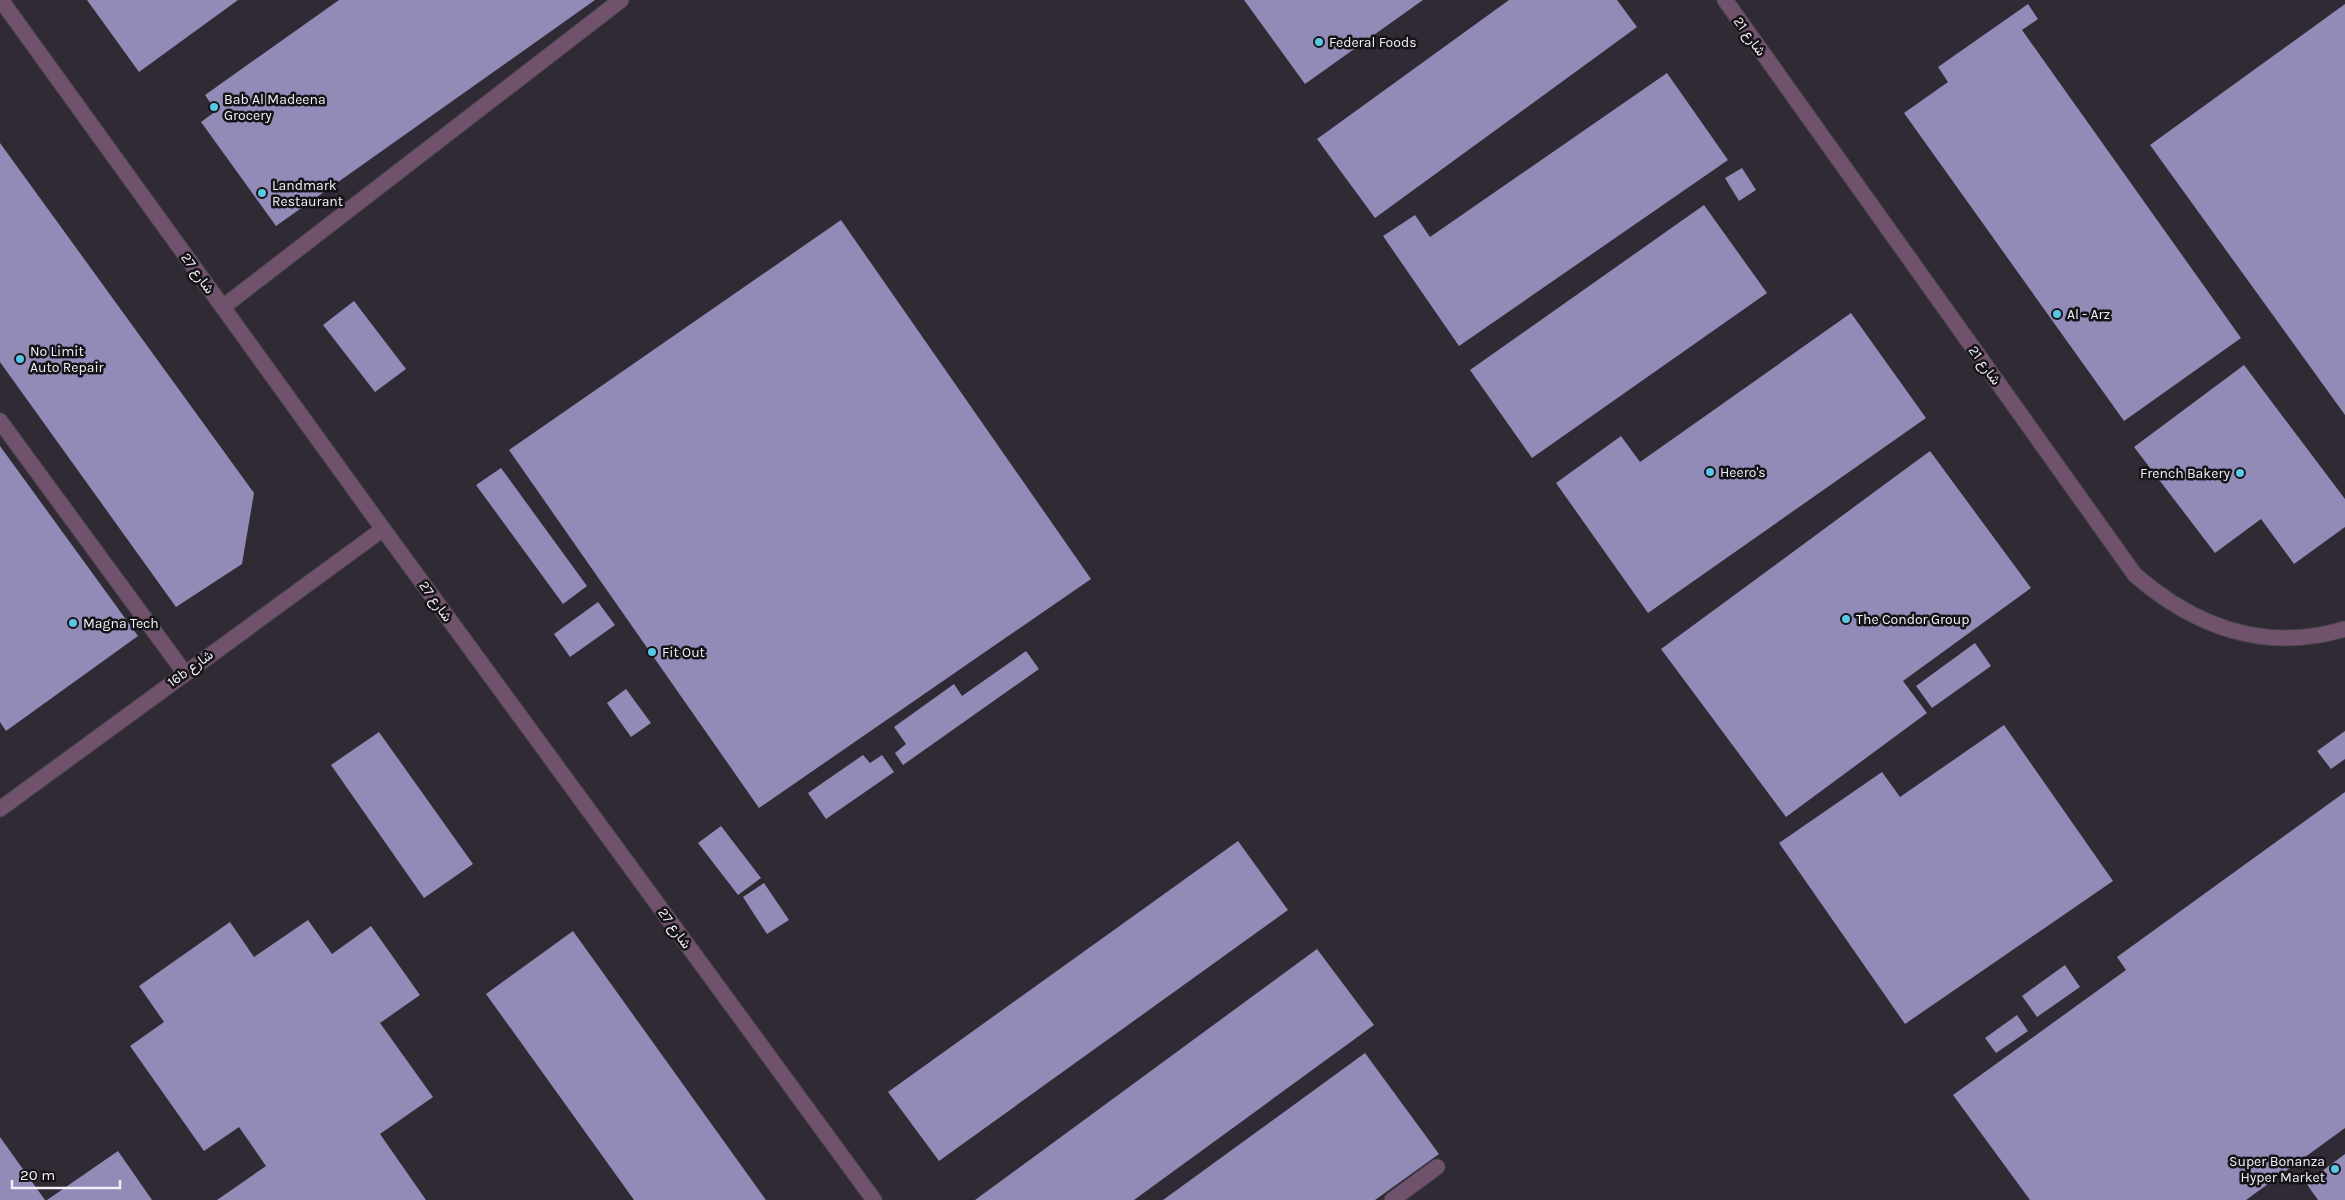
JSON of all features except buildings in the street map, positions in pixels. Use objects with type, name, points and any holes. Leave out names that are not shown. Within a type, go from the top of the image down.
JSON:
[{"type":"lane","name":"شارع 27","points":[[1,0],[382,529],[874,1200]]},
{"type":"lane","points":[[223,307],[621,0]]},
{"type":"lane","name":"شارع 21","points":[[1725,0],[2135,575],[2178,609],[2228,630],[2255,636],[2282,638],[2310,636],[2345,629]]},
{"type":"lane","points":[[0,420],[184,672]]},
{"type":"lane","name":"16b شارع","points":[[1,806],[382,529]]},
{"type":"lane","points":[[1392,1200],[1437,1167]]},
{"type":"place","name":"Federal Foods","points":[[1319,42]]},
{"type":"place","name":"Bab Al Madeena Grocery","points":[[214,107]]},
{"type":"place","name":"Landmark Restaurant","points":[[262,193]]},
{"type":"place","name":"Al - Arz","points":[[2057,314]]},
{"type":"place","name":"No Limit Auto Repair","points":[[20,359]]},
{"type":"place","name":"Heero's","points":[[1710,472]]},
{"type":"place","name":"French Bakery","points":[[2240,473]]},
{"type":"place","name":"The Condor Group","points":[[1846,619]]},
{"type":"place","name":"Magna Tech","points":[[73,623]]},
{"type":"place","name":"Fit Out","points":[[652,652]]},
{"type":"place","name":"Super Bonanza Hyper Market","points":[[2335,1169]]}]
